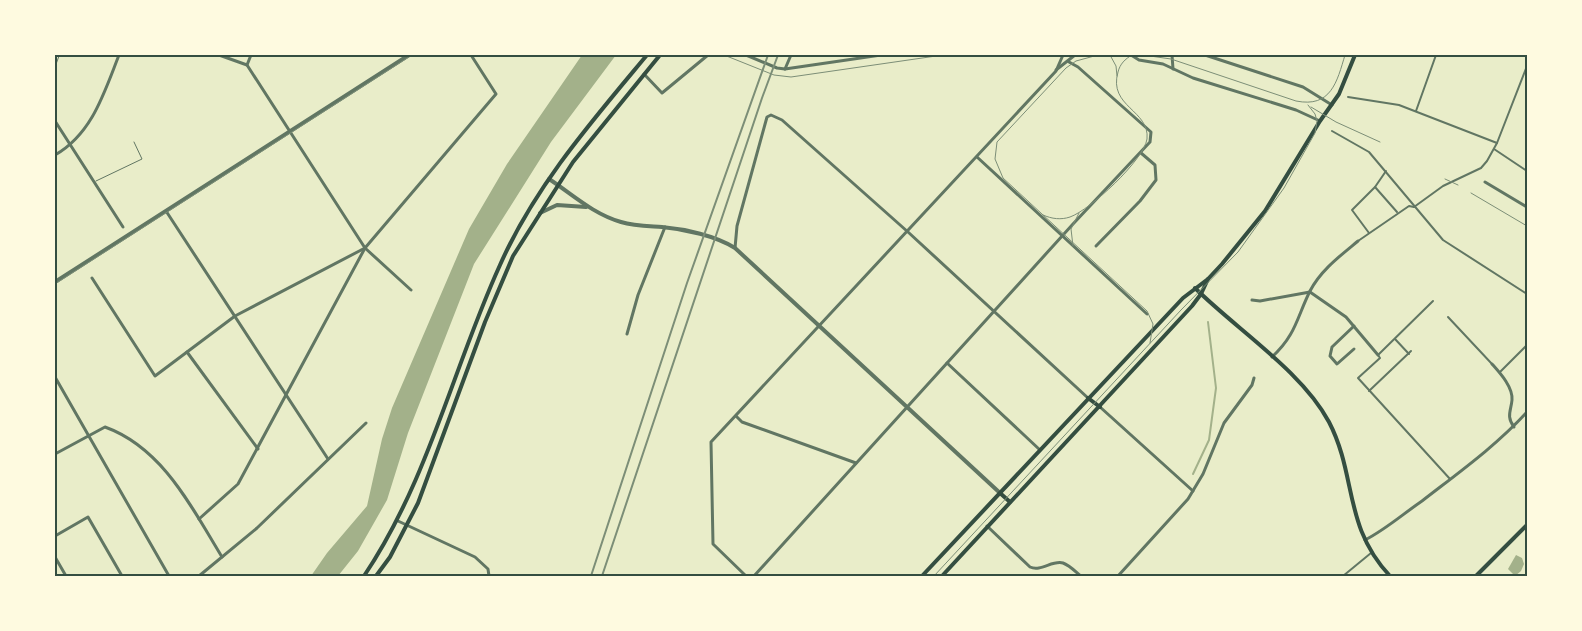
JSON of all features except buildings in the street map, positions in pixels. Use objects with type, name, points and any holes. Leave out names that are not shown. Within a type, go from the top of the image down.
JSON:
[{"type":"main road","points":[[364,576],[398,521],[499,265],[524,217],[549,178],[647,55]]},
{"type":"main road","points":[[376,576],[407,526],[434,463],[442,434],[499,286],[513,256],[557,184],[660,55]]},
{"type":"main road","points":[[922,576],[1088,398],[1195,288],[1208,279],[1234,252],[1272,202],[1320,121],[1332,105],[1345,81],[1355,55]]},
{"type":"main road","points":[[942,576],[1100,407],[1201,294],[1208,279]]},
{"type":"main road","points":[[1195,288],[1306,389],[1329,422],[1339,445],[1352,503],[1365,540],[1371,553],[1390,576]]},
{"type":"main road","points":[[1088,398],[1100,407]]},
{"type":"main road","points":[[1000,492],[1010,502]]},
{"type":"main road","points":[[1476,576],[1527,525]]},
{"type":"street","points":[[55,156],[72,144],[92,119],[119,55]]},
{"type":"street","points":[[219,55],[247,65],[365,248],[411,290]]},
{"type":"street","points":[[247,65],[251,55]]},
{"type":"street","points":[[55,282],[409,55]]},
{"type":"street","points":[[199,518],[238,484],[365,248],[496,94],[471,55]]},
{"type":"street","points":[[644,74],[662,93],[708,55]]},
{"type":"street","points":[[746,55],[777,68],[785,69],[881,55]]},
{"type":"street","points":[[785,69],[791,55]]},
{"type":"street","points":[[1056,71],[1063,55]]},
{"type":"street","points":[[1067,55],[1075,55]]},
{"type":"street","points":[[746,576],[713,544],[712,442],[1056,71],[1075,55]]},
{"type":"street","points":[[1107,55],[1118,55]]},
{"type":"street","points":[[1131,55],[1139,60],[1163,64],[1193,78],[1296,110],[1320,121]]},
{"type":"street","points":[[1172,55],[1171,63],[1173,69]]},
{"type":"street","points":[[1205,55],[1303,87],[1332,105]]},
{"type":"street","points":[[1416,111],[1436,55]]},
{"type":"street","points":[[754,576],[1062,236],[1141,153],[1151,139],[1150,132],[1078,67],[1069,62]]},
{"type":"street","points":[[1271,357],[1295,330],[1310,292],[1331,264],[1397,212],[1409,206],[1414,207],[1443,186],[1480,168],[1497,143],[1527,66]]},
{"type":"street","points":[[1348,97],[1399,105],[1497,143]]},
{"type":"street","points":[[736,248],[737,226],[766,117],[771,114],[782,120],[908,232],[1088,398]]},
{"type":"street","points":[[55,120],[123,227]]},
{"type":"street","points":[[1332,131],[1369,152],[1443,240],[1527,294]]},
{"type":"street","points":[[1494,149],[1527,171]]},
{"type":"street","points":[[1096,246],[1140,201],[1156,180],[1155,165],[1141,153]]},
{"type":"street","points":[[977,157],[1147,314]]},
{"type":"street","points":[[1369,233],[1352,210],[1375,187],[1386,171]]},
{"type":"street","points":[[549,178],[589,208],[626,223],[665,227],[721,241],[736,248],[1000,492]]},
{"type":"street","points":[[1486,182],[1527,207]]},
{"type":"street","points":[[1375,187],[1397,212]]},
{"type":"street","points":[[538,214],[557,205],[589,208]]},
{"type":"street","points":[[166,211],[328,460]]},
{"type":"street","points":[[627,334],[638,295],[665,227]]},
{"type":"street","points":[[92,278],[155,376],[235,316],[365,248]]},
{"type":"street","points":[[1085,257],[1090,252]]},
{"type":"street","points":[[1252,300],[1260,301],[1310,292],[1339,311],[1380,358],[1358,378],[1450,480]]},
{"type":"street","points":[[1378,355],[1433,302]]},
{"type":"street","points":[[1448,317],[1500,372],[1512,396],[1508,414],[1514,427]]},
{"type":"street","points":[[1354,326],[1332,347],[1330,356],[1337,364],[1354,349]]},
{"type":"street","points":[[1369,391],[1410,353],[1397,338]]},
{"type":"street","points":[[1500,372],[1527,345]]},
{"type":"street","points":[[187,352],[258,449]]},
{"type":"street","points":[[947,363],[1040,450]]},
{"type":"street","points":[[55,377],[90,435],[169,576]]},
{"type":"street","points":[[1118,576],[1193,491],[1203,474],[1224,423],[1252,386],[1254,378]]},
{"type":"street","points":[[1100,407],[1193,491]]},
{"type":"street","points":[[1365,540],[1450,480],[1514,427],[1527,412]]},
{"type":"street","points":[[736,416],[742,422],[856,463]]},
{"type":"street","points":[[200,576],[257,528],[366,423]]},
{"type":"street","points":[[55,454],[105,427],[118,432],[139,447],[168,473],[199,518],[222,558]]},
{"type":"street","points":[[55,536],[88,517],[122,576]]},
{"type":"street","points":[[398,521],[475,557],[488,569],[489,576]]},
{"type":"street","points":[[987,526],[1030,568],[1034,569],[1056,563],[1064,564],[1080,576]]},
{"type":"street","points":[[1343,576],[1371,553]]},
{"type":"street","points":[[55,557],[66,576]]},
{"type":"lane","points":[[55,67],[59,56]]},
{"type":"lane","points":[[95,181],[142,158],[134,142]]},
{"type":"shaded area","points":[[582,55],[616,55],[551,142],[474,264],[408,433],[387,500],[358,551],[338,576],[311,576],[327,553],[367,506],[382,439],[392,408],[469,229],[507,164]]},
{"type":"shaded area","points":[[1516,555],[1522,558],[1524,564],[1521,571],[1515,576],[1508,569]]},
{"type":"waterway","points":[[1193,474],[1209,440],[1216,388],[1208,322]]},
{"type":"tram line","points":[[55,284],[412,55]]},
{"type":"tram line","points":[[724,55],[774,75],[791,77],[943,55]]},
{"type":"tram line","points":[[1098,55],[1076,61],[1066,68],[997,142],[995,159],[1003,178],[1147,311],[1153,324],[1150,343]]},
{"type":"tram line","points":[[1110,55],[1116,66],[1117,76]]},
{"type":"tram line","points":[[1043,215],[1063,219],[1090,205],[1127,171],[1144,148],[1147,139],[1146,129],[1137,114],[1124,101],[1116,84],[1120,67],[1132,55]]},
{"type":"tram line","points":[[1143,55],[1171,59],[1296,101],[1308,102],[1317,101],[1331,91],[1339,75],[1345,55]]},
{"type":"tram line","points":[[934,576],[1181,310],[1238,252],[1284,188],[1315,133],[1317,121],[1315,114],[1308,105]]},
{"type":"tram line","points":[[1311,107],[1336,122],[1380,142]]},
{"type":"tram line","points":[[1445,179],[1458,185]]},
{"type":"tram line","points":[[1471,193],[1527,226]]},
{"type":"tram line","points":[[1073,246],[1071,229],[1079,213]]},
{"type":"railway","points":[[591,576],[687,283],[768,55]]},
{"type":"railway","points":[[602,576],[778,55]]}]
